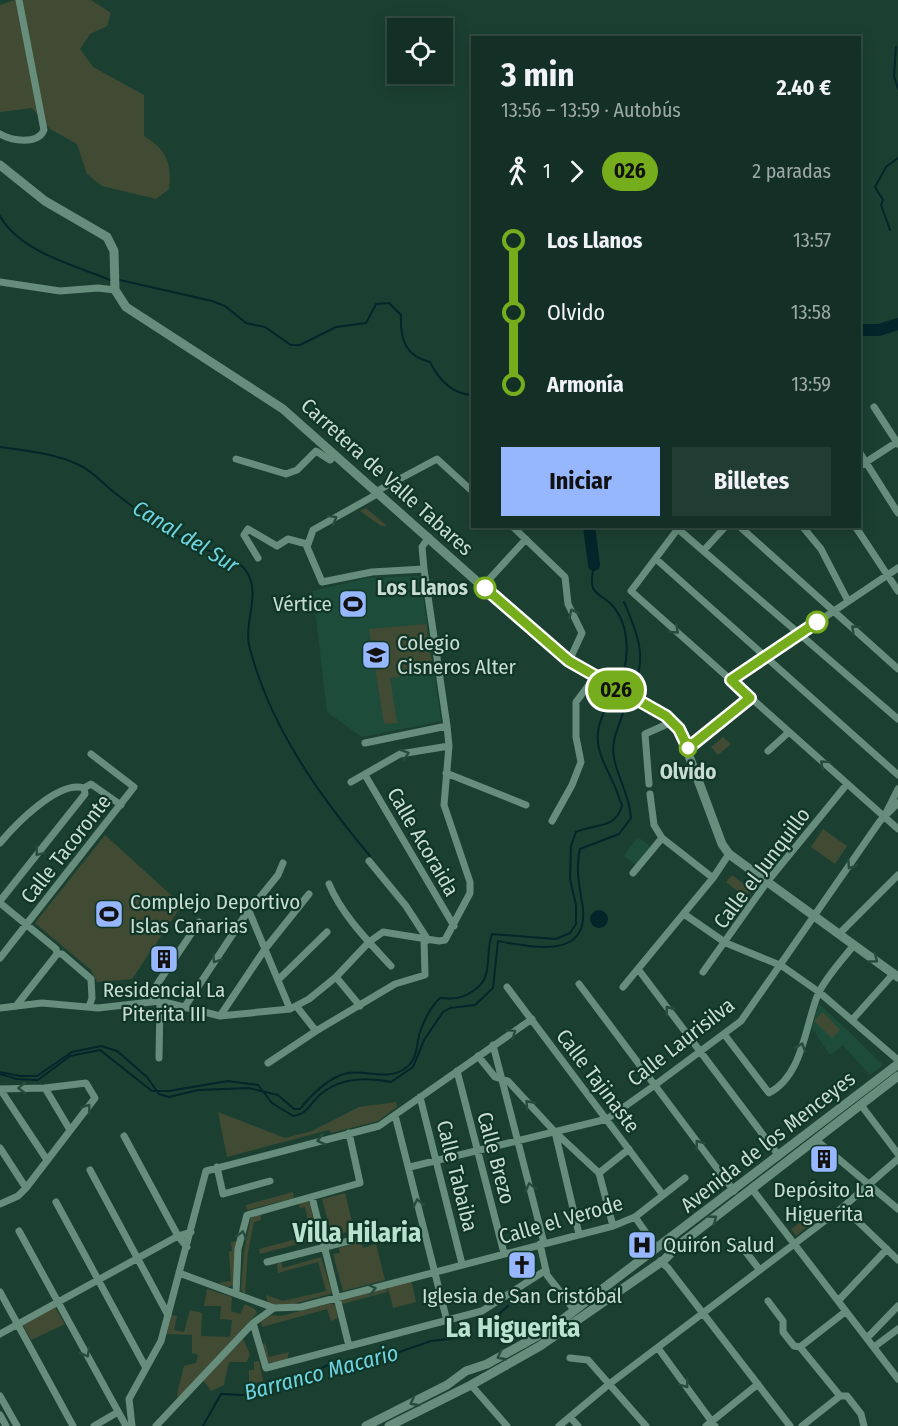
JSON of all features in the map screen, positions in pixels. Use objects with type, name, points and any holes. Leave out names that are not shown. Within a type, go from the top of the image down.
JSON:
[{"type":"main road","points":[[0,165],[45,201],[100,230],[107,237],[114,251],[115,290]]},
{"type":"main road","name":"Carretera de Valle Tabares","points":[[115,290],[126,307],[267,397],[569,661],[594,678],[672,722],[684,737],[722,844],[729,854],[896,975]]},
{"type":"main road","name":"Avenida de los Menceyes","points":[[470,1371],[530,1341],[575,1311],[734,1191],[898,1062]]},
{"type":"main road","name":"Avenida de los Menceyes","points":[[389,1426],[471,1385],[562,1332],[663,1258],[898,1077]]},
{"type":"main road","points":[[656,1248],[655,1260],[663,1258]]},
{"type":"main road","points":[[366,1426],[461,1375],[470,1371],[476,1378],[471,1385],[463,1384],[461,1375]]},
{"type":"street","points":[[0,134],[7,138],[33,140],[42,135],[44,130],[20,0]]},
{"type":"street","points":[[0,282],[60,291],[98,288],[115,290]]},
{"type":"street","points":[[874,407],[897,443],[862,464],[898,513]]},
{"type":"street","points":[[236,459],[286,474],[297,470],[316,451],[330,460],[336,455]]},
{"type":"street","points":[[424,569],[372,572],[322,582],[307,544],[312,530],[437,459],[471,490]]},
{"type":"street","points":[[514,528],[565,577],[568,604],[582,633],[569,661]]},
{"type":"street","points":[[898,719],[679,528],[631,591],[898,829]]},
{"type":"street","points":[[704,550],[724,528]]},
{"type":"street","points":[[741,528],[898,669]]},
{"type":"street","points":[[804,528],[821,549],[849,601]]},
{"type":"street","points":[[856,528],[898,591]]},
{"type":"street","points":[[258,558],[244,535],[248,529],[277,546],[288,539],[307,544]]},
{"type":"street","points":[[0,1008],[42,1003],[89,1007],[160,1001],[220,1016],[293,1008],[336,977],[377,935],[390,932],[445,940],[470,893],[470,882],[445,813],[449,747],[424,569],[422,547],[429,537]]},
{"type":"street","points":[[483,586],[526,539]]},
{"type":"street","points":[[656,560],[898,775]]},
{"type":"street","points":[[731,680],[898,568]]},
{"type":"street","points":[[552,821],[573,785],[581,762],[576,737],[576,702],[594,678]]},
{"type":"street","points":[[688,748],[750,698]]},
{"type":"street","points":[[649,784],[645,734],[672,722]]},
{"type":"street","points":[[365,743],[447,726]]},
{"type":"street","points":[[768,751],[789,732]]},
{"type":"street","points":[[351,782],[400,754],[449,747]]},
{"type":"street","name":"Calle Tacoronte","points":[[0,958],[134,787],[90,754]]},
{"type":"street","points":[[446,772],[526,805]]},
{"type":"street","name":"Calle Acoraida","points":[[365,775],[454,926]]},
{"type":"street","points":[[0,843],[21,818],[40,805],[77,786],[84,788],[91,784],[99,787],[121,806]]},
{"type":"street","name":"Calle el Junquillo","points":[[703,972],[726,943],[766,882],[847,784]]},
{"type":"street","points":[[57,954],[56,949],[0,902],[85,794],[84,788]]},
{"type":"street","points":[[884,817],[898,789]]},
{"type":"street","points":[[650,794],[654,825],[662,838],[713,878]]},
{"type":"street","points":[[884,817],[898,802]]},
{"type":"street","name":"Calle Laurisilva","points":[[410,1167],[607,1119],[655,1085],[741,1021],[782,966],[884,817]]},
{"type":"street","points":[[633,873],[662,838]]},
{"type":"street","points":[[623,987],[713,878],[729,854]]},
{"type":"street","points":[[268,1064],[316,1031],[395,984],[425,975],[426,939],[406,906],[369,861]]},
{"type":"street","points":[[184,1008],[249,911],[278,875],[283,863]]},
{"type":"street","points":[[840,934],[898,875]]},
{"type":"street","points":[[329,884],[334,896],[369,942],[391,966]]},
{"type":"street","points":[[220,1016],[265,949],[309,894]]},
{"type":"street","points":[[249,911],[278,980],[293,1008],[316,1031]]},
{"type":"street","points":[[684,914],[726,943],[782,966],[819,992],[898,1062]]},
{"type":"street","points":[[146,1002],[199,922]]},
{"type":"street","points":[[278,980],[327,932]]},
{"type":"street","points":[[724,1034],[769,1092],[779,1087],[792,1069],[819,992],[854,945]]},
{"type":"street","points":[[16,1005],[57,954]]},
{"type":"street","points":[[57,954],[62,954],[91,979],[92,998],[89,1007]]},
{"type":"street","points":[[638,969],[779,1156]]},
{"type":"street","points":[[852,1020],[896,975]]},
{"type":"street","points":[[336,977],[360,1006]]},
{"type":"street","points":[[579,984],[734,1191]]},
{"type":"street","name":"Calle Tajinaste","points":[[507,987],[663,1196]]},
{"type":"street","points":[[159,1058],[160,1001]]},
{"type":"street","points":[[132,1426],[129,1399],[161,1341],[191,1232],[202,1177],[206,1171],[379,1126],[532,1019]]},
{"type":"street","points":[[494,1045],[518,1140],[546,1270],[575,1311]]},
{"type":"street","points":[[478,1056],[495,1077],[508,1081],[555,1132],[599,1173],[613,1226]]},
{"type":"street","name":"Calle Brezo","points":[[457,1071],[504,1253]]},
{"type":"street","points":[[0,1089],[45,1088],[86,1083],[94,1098],[26,1188],[18,1196],[0,1204]]},
{"type":"street","points":[[45,1088],[70,1130]]},
{"type":"street","points":[[0,1089],[47,1160]]},
{"type":"street","name":"Calle Tabaiba","points":[[420,1097],[462,1264]]},
{"type":"street","points":[[861,1105],[898,1154]]},
{"type":"street","points":[[395,1115],[410,1167],[447,1321]]},
{"type":"street","points":[[555,1132],[579,1234]]},
{"type":"street","points":[[236,1293],[238,1249],[247,1215],[360,1183],[349,1133]]},
{"type":"street","points":[[124,1136],[178,1236],[187,1247]]},
{"type":"street","points":[[816,1140],[898,1209]]},
{"type":"street","points":[[0,1148],[26,1188]]},
{"type":"street","points":[[599,1173],[629,1149]]},
{"type":"street","points":[[559,1426],[608,1385],[843,1207],[898,1159]]},
{"type":"street","points":[[217,1167],[223,1194],[270,1181]]},
{"type":"street","points":[[90,1170],[168,1315]]},
{"type":"street","name":"Calle el Verode","points":[[274,1308],[301,1307],[613,1226],[635,1217],[685,1178]]},
{"type":"street","points":[[752,1189],[898,1379]]},
{"type":"street","points":[[312,1197],[349,1346]]},
{"type":"street","points":[[56,1202],[146,1368]]},
{"type":"street","points":[[843,1207],[898,1260]]},
{"type":"street","points":[[635,1217],[656,1248]]},
{"type":"street","points":[[19,1231],[126,1426]]},
{"type":"street","points":[[0,1334],[138,1257],[178,1236],[191,1232]]},
{"type":"street","points":[[267,1262],[376,1234]]},
{"type":"street","points":[[739,1243],[759,1269]]},
{"type":"street","points":[[838,1301],[887,1249]]},
{"type":"street","points":[[663,1258],[668,1268],[790,1426]]},
{"type":"street","points":[[253,1323],[266,1368],[482,1311],[546,1270]]},
{"type":"street","points":[[180,1273],[274,1308]]},
{"type":"street","points":[[0,1292],[73,1426]]},
{"type":"street","points":[[768,1301],[783,1321],[783,1332],[794,1346],[800,1347],[840,1396]]},
{"type":"street","points":[[867,1338],[898,1306]]},
{"type":"street","points":[[156,1426],[253,1323],[274,1308]]},
{"type":"street","points":[[800,1347],[845,1312]]},
{"type":"street","points":[[874,1347],[898,1329]]},
{"type":"street","points":[[658,1348],[711,1424],[758,1384]]},
{"type":"street","points":[[570,1358],[588,1360],[646,1426]]},
{"type":"street","points":[[471,1385],[507,1426]]},
{"type":"street","points":[[0,1396],[17,1426]]},
{"type":"street","points":[[802,1426],[840,1396],[847,1396],[861,1414],[864,1426]]},
{"type":"street","points":[[94,1426],[118,1412]]},
{"type":"street","points":[[0,1415],[6,1426]]},
{"type":"street","points":[[570,1417],[578,1426]]},
{"type":"shaded area","points":[[15,0],[91,0],[111,13],[107,26],[90,34],[80,49],[93,67],[144,95],[144,136],[163,152],[170,172],[169,189],[156,199],[102,186],[87,174],[77,144],[50,129],[32,108],[0,112],[0,5]]},
{"type":"shaded area","points":[[366,508],[387,526],[381,526],[360,511]]},
{"type":"shaded area","name":"Colegio Cisneros Alter","points":[[420,576],[441,721],[362,737],[327,712],[313,591],[367,578]]},
{"type":"shaded area","points":[[426,624],[433,671],[390,678],[397,723],[384,724],[369,629]]},
{"type":"shaded area","points":[[723,737],[731,744],[718,755],[711,747]]},
{"type":"shaded area","points":[[823,829],[847,846],[835,864],[811,847]]},
{"type":"shaded area","name":"Complejo Deportivo Islas Canarias","points":[[105,835],[182,905],[132,979],[97,982],[91,970],[35,923]]},
{"type":"shaded area","points":[[638,837],[650,846],[636,865],[624,856]]},
{"type":"shaded area","points":[[732,875],[751,889],[745,897],[726,882]]},
{"type":"shaded area","points":[[819,1004],[883,1065],[870,1075],[843,1045],[830,1055],[812,1028]]},
{"type":"shaded area","points":[[823,1012],[840,1030],[832,1038],[814,1021]]},
{"type":"shaded area","points":[[396,1102],[397,1107],[378,1121],[331,1133],[329,1130],[227,1157],[218,1112],[285,1138],[312,1131],[359,1107]]},
{"type":"shaded area","points":[[293,1192],[294,1198],[247,1210],[246,1205]]},
{"type":"shaded area","points":[[345,1193],[354,1230],[332,1236],[322,1199]]},
{"type":"shaded area","points":[[307,1201],[310,1203],[317,1239],[260,1254],[259,1249],[311,1235],[305,1207],[300,1208],[299,1204]]},
{"type":"shaded area","points":[[812,1213],[821,1215],[796,1236],[791,1229]]},
{"type":"shaded area","points":[[261,1215],[261,1220],[254,1222],[248,1252],[245,1294],[241,1290],[244,1251],[251,1217]]},
{"type":"shaded area","points":[[238,1241],[233,1285],[228,1287],[218,1283],[231,1281],[229,1252],[232,1251],[231,1242]]},
{"type":"shaded area","points":[[361,1242],[363,1248],[376,1244],[385,1280],[343,1291],[333,1254],[340,1253],[339,1248]]},
{"type":"shaded area","points":[[321,1257],[332,1292],[330,1294],[286,1306],[268,1303],[266,1295],[283,1301],[326,1291],[318,1262],[278,1273],[277,1264],[281,1262],[283,1268]]},
{"type":"shaded area","points":[[411,1279],[416,1302],[393,1308],[387,1285]]},
{"type":"shaded area","points":[[387,1288],[387,1292],[342,1304],[341,1300]]},
{"type":"shaded area","points":[[207,1289],[232,1297],[231,1311],[240,1314],[245,1304],[255,1309],[257,1313],[178,1399],[177,1394],[184,1366],[196,1363],[198,1355],[192,1353],[192,1335],[167,1334],[171,1315],[177,1316],[174,1330],[184,1332],[190,1310],[202,1313],[201,1336],[230,1337],[232,1320],[220,1319],[221,1306],[204,1306]]},
{"type":"shaded area","points":[[330,1303],[335,1305],[338,1318],[331,1321],[327,1309],[262,1327],[261,1322],[269,1315],[281,1316]]},
{"type":"shaded area","points":[[55,1307],[65,1324],[31,1340],[23,1325]]},
{"type":"shaded area","points":[[243,1339],[250,1354],[247,1362],[229,1362],[224,1385],[211,1391],[203,1380]]},
{"type":"shaded area","points":[[265,1343],[269,1357],[289,1352],[287,1360],[267,1363],[262,1345]]},
{"type":"shaded area","points":[[259,1361],[263,1381],[249,1384],[249,1370],[254,1370],[254,1362]]},
{"type":"water","points":[[599,910],[605,913],[608,919],[605,925],[599,928],[593,925],[590,919],[593,913]]},
{"type":"waterway","points":[[896,47],[894,76],[898,89]]},
{"type":"waterway","points":[[890,230],[881,205],[883,200],[875,187],[886,167],[898,158]]},
{"type":"waterway","points":[[0,216],[9,228],[34,248],[110,280]]},
{"type":"waterway","points":[[120,280],[212,301],[225,306],[246,323],[265,327],[291,345],[300,345],[336,327],[366,323],[376,304],[389,303],[401,315],[403,339],[410,351],[415,356],[430,362],[442,380],[452,389],[471,395]]},
{"type":"waterway","points":[[861,330],[879,330],[898,324]]},
{"type":"waterway","name":"Canal del Sur","points":[[0,447],[50,455],[79,465],[161,526],[190,543],[229,558],[243,567],[248,574],[253,591],[248,628],[249,645],[269,703],[282,731],[314,783],[370,856]]},
{"type":"waterway","points":[[589,528],[594,565]]},
{"type":"waterway","points":[[594,565],[593,588],[618,613],[627,645],[624,668],[616,688]]},
{"type":"waterway","points":[[624,602],[636,632],[640,662],[635,684],[624,690]]},
{"type":"waterway","points":[[0,1072],[20,1076],[37,1076],[72,1052],[101,1046],[117,1051],[147,1077],[159,1094],[169,1097],[198,1090],[249,1088],[278,1095],[294,1109],[300,1109],[321,1087],[341,1075],[355,1072],[382,1075],[403,1070],[415,1056],[421,1029],[437,1001],[440,998],[465,996],[480,985],[484,979],[487,973],[492,934],[556,939],[570,933],[576,924],[576,905],[570,879],[571,846],[576,832],[604,825],[615,819],[622,806],[604,763],[598,740],[604,712],[614,693]]},
{"type":"waterway","points":[[0,1074],[17,1079],[38,1080],[70,1056],[100,1050],[152,1091],[169,1091],[228,1081],[258,1085],[272,1103],[293,1116],[303,1113],[322,1093],[346,1081],[373,1079],[391,1082],[413,1067],[424,1040],[443,1012],[450,1008],[475,1005],[493,988],[498,941],[541,947],[567,943],[576,936],[582,925],[583,909],[578,872],[580,849],[619,834],[631,818],[613,752],[623,711],[621,695]]},
{"type":"waterway","points":[[490,1322],[508,1306]]},
{"type":"waterway","name":"Barranco Macario","points":[[203,1426],[221,1394],[244,1395],[290,1383],[328,1365],[355,1361],[367,1363],[431,1341],[457,1338]]},
{"type":"bus line","name":"026","points":[[485,588],[569,661],[594,678],[666,716],[679,729],[688,748],[750,698],[731,680],[817,622]]},
{"type":"place","name":"Los Llanos","points":[[485,588]]},
{"type":"place","name":"Vértice","points":[[353,604]]},
{"type":"place","name":"Colegio Cisneros Alter","points":[[376,655]]},
{"type":"place","name":"Olvido","points":[[688,748]]},
{"type":"place","name":"Complejo Deportivo Islas Canarias","points":[[109,914]]},
{"type":"place","name":"Residencial La Piterita III","points":[[164,959]]},
{"type":"place","name":"Depósito La Higuerita","points":[[824,1159]]},
{"type":"place","name":"Quirón Salud","points":[[642,1245]]},
{"type":"place","name":"Iglesia de San Cristóbal","points":[[522,1265]]},
{"type":"district","name":"Villa Hilaria","points":[[357,1233]]},
{"type":"district","name":"La Higuerita","points":[[513,1328]]}]
